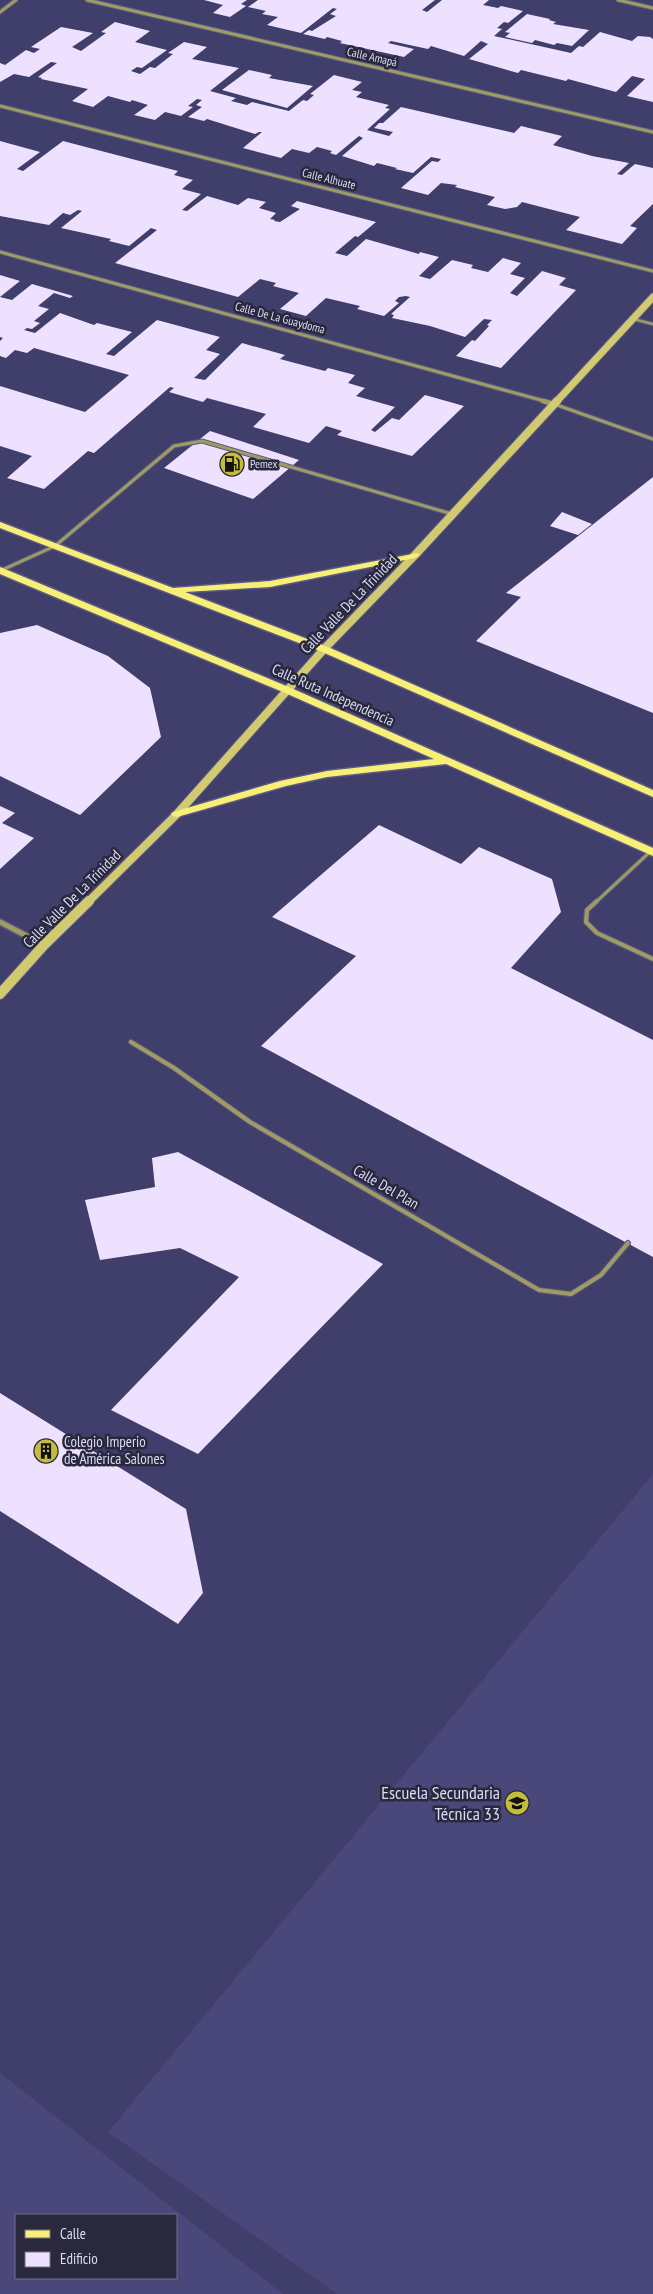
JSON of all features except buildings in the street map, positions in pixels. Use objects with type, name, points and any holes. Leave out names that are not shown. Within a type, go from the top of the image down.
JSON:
[{"type":"main road","points":[[0,525],[324,649],[653,794]]},
{"type":"main road","points":[[172,590],[270,584],[415,555]]},
{"type":"main road","name":"Calle Ruta Independencia","points":[[1,571],[286,690],[652,850]]},
{"type":"main road","points":[[177,814],[284,783],[328,774],[446,761]]},
{"type":"street","points":[[0,12],[16,0]]},
{"type":"street","name":"Calle Amapá","points":[[87,0],[653,132]]},
{"type":"street","points":[[618,0],[653,8]]},
{"type":"street","name":"Calle Alhuate","points":[[0,106],[653,271]]},
{"type":"street","name":"Calle De La Guaydoma","points":[[0,252],[554,404]]},
{"type":"street","name":"Calle Valle De La Trinidad","points":[[0,994],[44,945],[177,814],[286,690],[415,555],[653,297]]},
{"type":"street","points":[[0,922],[44,945]]},
{"type":"lane","points":[[633,319],[653,324]]},
{"type":"lane","points":[[554,404],[653,439]]},
{"type":"lane","points":[[1,571],[56,546],[174,446],[202,441],[453,514]]},
{"type":"lane","points":[[652,850],[588,910],[586,922],[597,933],[653,960]]},
{"type":"lane","name":"Calle Del Plan","points":[[131,1042],[174,1068],[250,1122],[539,1290],[571,1294],[601,1275],[628,1243]]},
{"type":"shaded area","name":"Escuela Secundaria Técnica 33","points":[[653,1474],[653,2294],[337,2294],[108,2132]]},
{"type":"shaded area","points":[[0,2073],[283,2294],[0,2294]]},
{"type":"place","name":"Pemex","points":[[232,464]]},
{"type":"place","name":"Colegio Imperio de América Salones","points":[[46,1451]]},
{"type":"place","name":"Escuela Secundaria Técnica 33","points":[[517,1803]]}]
